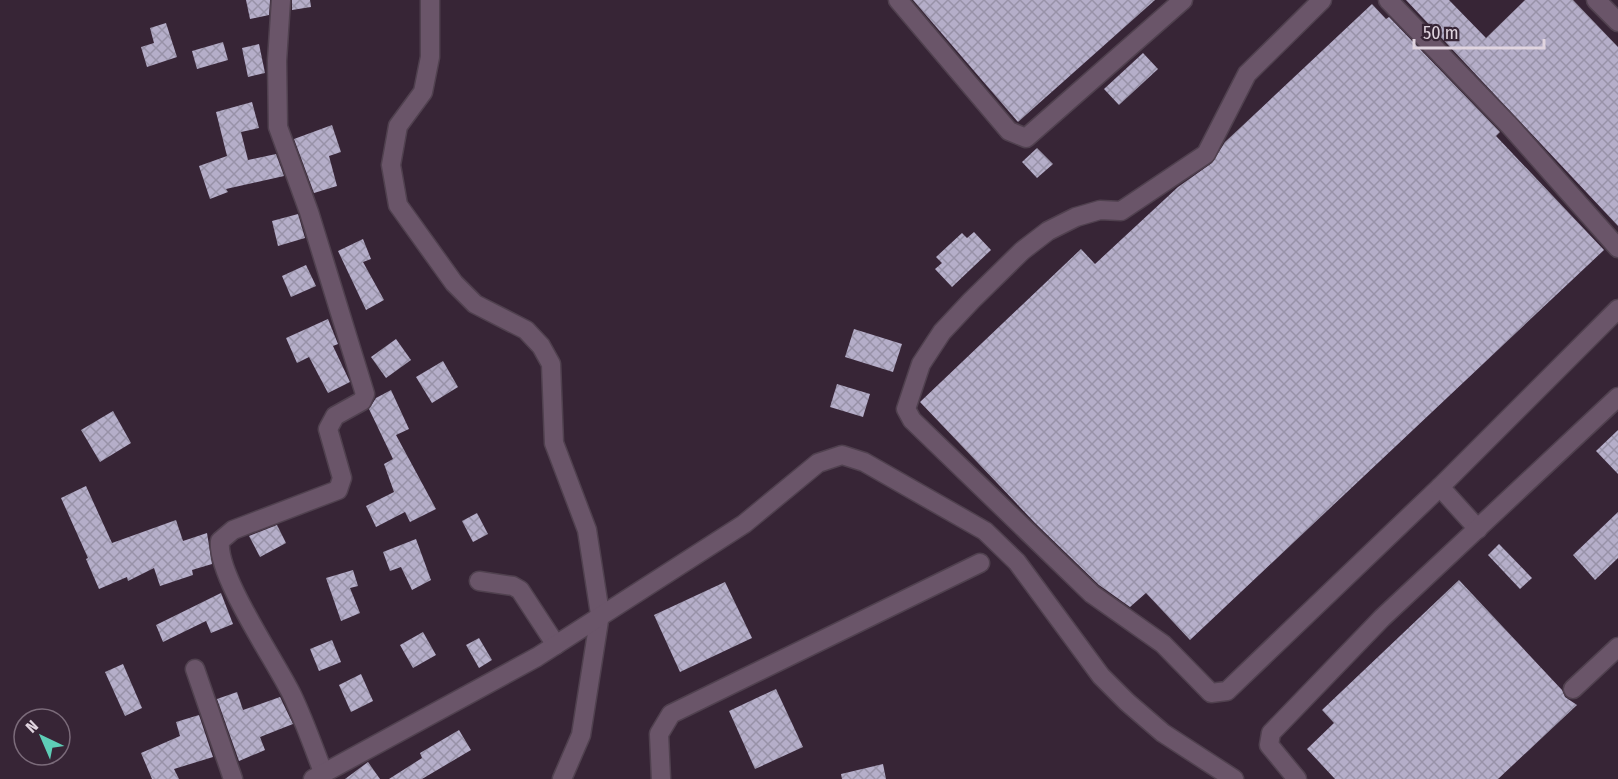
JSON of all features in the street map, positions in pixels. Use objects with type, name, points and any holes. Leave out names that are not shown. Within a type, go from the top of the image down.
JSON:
[{"type":"street","points":[[280,0],[277,61],[278,127],[309,212],[365,394],[363,401],[335,416],[328,429],[342,478],[342,484],[338,490],[233,530],[220,541],[219,553],[238,596],[292,696],[318,776],[493,684],[744,524],[818,463],[842,455],[852,456],[985,531],[1017,562],[1101,676],[1114,689],[1163,733],[1234,779]]},
{"type":"street","points":[[430,0],[430,57],[423,92],[398,126],[391,165],[398,204],[454,283],[476,304],[526,330],[541,346],[551,364],[554,443],[587,530],[600,614],[581,735],[562,779]]},
{"type":"street","points":[[898,0],[1010,131],[1026,138],[1183,0]]},
{"type":"street","points":[[1322,0],[1246,74],[1206,154],[1120,211],[1100,210],[1076,217],[1048,231],[1022,251],[971,301],[942,333],[921,364],[906,409],[912,420],[1092,594],[1163,644],[1211,693],[1227,691],[1440,487],[1618,309]]},
{"type":"street","points":[[1388,0],[1510,126],[1618,248]]},
{"type":"street","points":[[1596,0],[1618,22]]},
{"type":"street","points":[[1297,779],[1269,745],[1271,733],[1382,618],[1478,529],[1614,409]]},
{"type":"street","points":[[1440,487],[1478,529]]},
{"type":"street","points":[[661,779],[659,734],[671,714],[980,563]]},
{"type":"street","points":[[479,581],[513,586],[520,590],[556,645]]},
{"type":"street","points":[[1573,689],[1618,646]]},
{"type":"street","points":[[195,669],[233,779]]},
{"type":"building","points":[[246,0],[270,0],[269,15],[250,19]]},
{"type":"building","points":[[292,0],[310,0],[311,7],[292,10]]},
{"type":"building","points":[[913,0],[1155,0],[1018,122]]},
{"type":"building","points":[[1406,0],[1449,0],[1486,38],[1525,0],[1573,0],[1618,47],[1618,226]]},
{"type":"building","points":[[1372,4],[1386,19],[1389,17],[1500,132],[1496,136],[1604,250],[1190,640],[1146,593],[1130,607],[1099,585],[1035,523],[920,402],[1081,249],[1095,264],[1178,187],[1212,163],[1225,142]]},
{"type":"building","points":[[166,23],[177,57],[147,67],[141,47],[154,43],[150,28]]},
{"type":"building","points":[[223,42],[228,60],[197,69],[192,51]]},
{"type":"building","points":[[259,44],[265,73],[248,77],[242,48]]},
{"type":"building","points":[[1143,53],[1158,69],[1119,105],[1104,89]]},
{"type":"building","points":[[252,102],[259,128],[241,132],[248,160],[276,154],[284,176],[226,189],[228,192],[210,199],[199,166],[227,156],[216,112]]},
{"type":"building","points":[[332,125],[341,152],[329,156],[337,186],[314,193],[294,139]]},
{"type":"building","points":[[1037,148],[1053,164],[1037,178],[1022,162]]},
{"type":"building","points":[[298,214],[305,238],[278,246],[272,221]]},
{"type":"building","points":[[974,232],[991,250],[952,287],[935,269],[942,263],[936,257],[962,233],[967,238]]},
{"type":"building","points":[[363,239],[371,259],[363,262],[384,300],[366,310],[338,251]]},
{"type":"building","points":[[306,265],[316,286],[291,297],[282,276]]},
{"type":"building","points":[[328,319],[338,344],[333,346],[350,382],[328,393],[309,357],[297,363],[286,338]]},
{"type":"building","points":[[854,329],[902,344],[893,372],[845,357]]},
{"type":"building","points":[[396,339],[411,360],[386,378],[371,357]]},
{"type":"building","points":[[443,361],[458,387],[432,403],[416,377]]},
{"type":"building","points":[[837,384],[870,394],[863,417],[830,407]]},
{"type":"building","points":[[391,390],[409,429],[396,435],[436,509],[410,522],[405,512],[376,527],[366,506],[394,492],[384,464],[393,459],[369,409],[376,398]]},
{"type":"building","points":[[113,411],[131,443],[100,462],[81,430]]},
{"type":"building","points":[[1618,430],[1618,474],[1596,451]]},
{"type":"building","points":[[86,486],[112,543],[176,520],[183,541],[207,533],[212,564],[192,570],[193,575],[160,586],[154,568],[128,581],[127,577],[99,589],[61,498]]},
{"type":"building","points":[[1618,512],[1618,558],[1595,580],[1573,555]]},
{"type":"building","points":[[477,513],[488,534],[473,542],[462,521]]},
{"type":"building","points":[[277,525],[286,543],[260,557],[249,536]]},
{"type":"building","points":[[416,539],[431,580],[412,590],[401,567],[390,571],[383,552]]},
{"type":"building","points":[[1499,544],[1532,578],[1520,589],[1488,555]]},
{"type":"building","points":[[353,570],[358,586],[350,588],[360,613],[341,621],[326,578]]},
{"type":"building","points":[[1459,580],[1562,690],[1565,697],[1577,705],[1498,779],[1335,779],[1307,749],[1334,723],[1322,710]]},
{"type":"building","points":[[725,582],[752,638],[680,672],[654,615]]},
{"type":"building","points":[[221,593],[233,624],[211,633],[206,621],[163,642],[156,625]]},
{"type":"building","points":[[423,632],[436,655],[413,668],[400,645]]},
{"type":"building","points":[[479,638],[492,660],[479,668],[466,645]]},
{"type":"building","points":[[332,640],[341,662],[319,671],[310,649]]},
{"type":"building","points":[[123,664],[142,708],[125,716],[105,672]]},
{"type":"building","points":[[361,674],[373,701],[351,712],[339,685]]},
{"type":"building","points":[[776,689],[803,747],[755,769],[729,711]]},
{"type":"building","points":[[237,692],[243,710],[280,697],[293,724],[260,737],[265,750],[239,761],[217,699]]},
{"type":"building","points":[[199,715],[213,757],[174,769],[179,779],[152,779],[141,753],[180,736],[176,722]]},
{"type":"building","points":[[459,730],[471,750],[422,779],[389,779],[422,758],[420,753]]},
{"type":"building","points":[[368,762],[380,779],[345,779]]},
{"type":"building","points":[[883,764],[886,779],[842,779],[841,774]]}]
